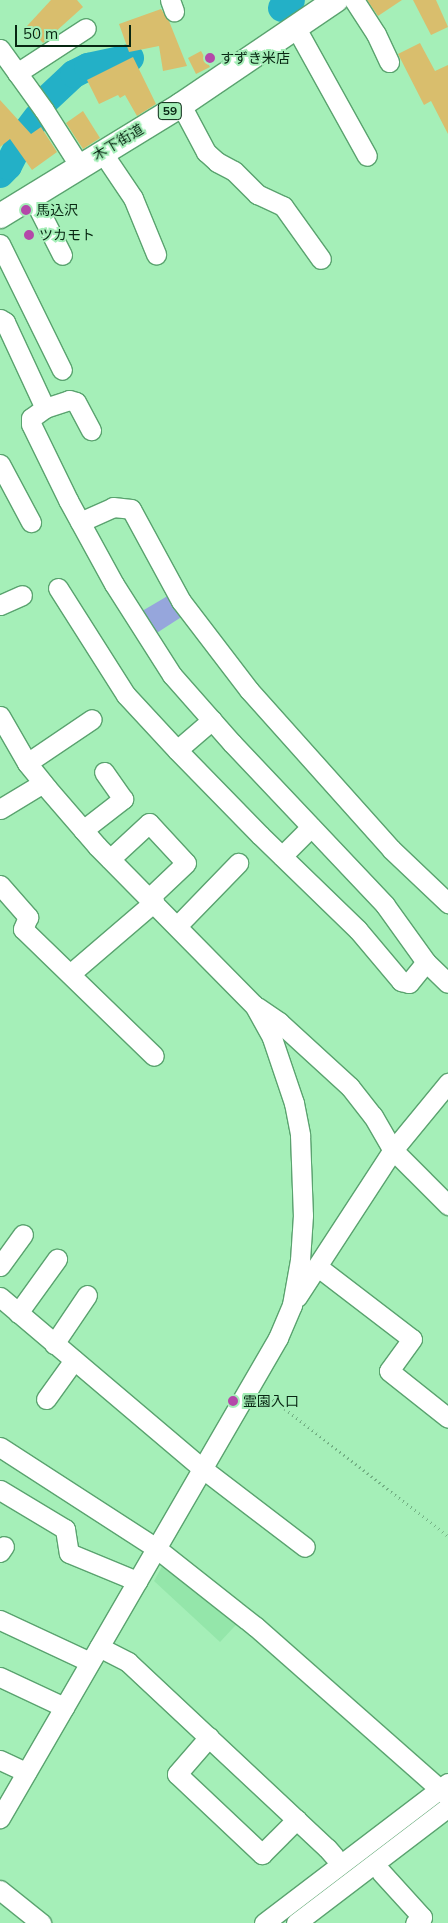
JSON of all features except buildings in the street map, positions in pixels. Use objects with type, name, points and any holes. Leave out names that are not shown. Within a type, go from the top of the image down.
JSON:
[{"type":"main road","name":"木下街道","points":[[0,216],[79,165],[180,105],[336,0]]},
{"type":"street","points":[[354,0],[376,34],[389,62]]},
{"type":"street","points":[[17,73],[86,28]]},
{"type":"street","points":[[296,28],[367,156]]},
{"type":"street","points":[[0,49],[41,106],[79,165]]},
{"type":"street","points":[[180,105],[206,152],[217,162],[234,171],[257,194],[283,206],[321,259]]},
{"type":"street","points":[[102,152],[133,198],[156,254]]},
{"type":"street","points":[[32,196],[62,255]]},
{"type":"street","points":[[0,244],[62,370]]},
{"type":"street","points":[[0,319],[5,322],[45,408]]},
{"type":"street","points":[[91,430],[76,402],[69,400],[45,408],[31,418],[31,424],[80,522],[114,584],[172,675],[311,827],[386,905],[426,962],[448,983]]},
{"type":"street","points":[[0,464],[31,522]]},
{"type":"street","points":[[80,522],[113,506],[130,509],[180,601],[249,690],[391,850],[448,903]]},
{"type":"street","points":[[58,588],[126,695],[177,750],[358,930],[401,981],[409,983],[426,962]]},
{"type":"street","points":[[0,605],[22,595]]},
{"type":"street","points":[[0,716],[27,763],[83,830],[254,1005],[279,1022],[350,1087],[373,1116],[393,1150],[448,1205]]},
{"type":"street","points":[[27,763],[92,719]]},
{"type":"street","points":[[177,750],[212,720]]},
{"type":"street","points":[[83,830],[123,799],[104,772]]},
{"type":"street","points":[[0,809],[43,784]]},
{"type":"street","points":[[70,974],[151,900],[186,862],[149,823],[110,859]]},
{"type":"street","points":[[282,856],[311,827]]},
{"type":"street","points":[[177,926],[238,863]]},
{"type":"street","points":[[0,885],[28,917],[23,929],[154,1056]]},
{"type":"street","points":[[254,1005],[272,1038],[284,1069],[294,1103],[300,1135],[303,1215],[300,1260],[292,1305]]},
{"type":"street","points":[[0,1818],[278,1338],[292,1305],[393,1150],[448,1083]]},
{"type":"street","points":[[0,1266],[23,1234]]},
{"type":"street","points":[[18,1313],[57,1259]]},
{"type":"street","points":[[318,1267],[412,1339],[389,1371],[448,1418]]},
{"type":"street","points":[[54,1344],[87,1295]]},
{"type":"street","points":[[0,1297],[203,1469],[305,1547]]},
{"type":"street","points":[[46,1398],[74,1360]]},
{"type":"street","points":[[0,1447],[156,1548],[256,1627],[445,1789],[264,1923]]},
{"type":"street","points":[[0,1490],[65,1529],[69,1553],[137,1581]]},
{"type":"street","points":[[0,1620],[94,1655],[128,1662],[328,1848],[334,1856]]},
{"type":"street","points":[[0,1677],[64,1707]]},
{"type":"street","points":[[209,1737],[177,1774],[262,1854],[297,1819]]},
{"type":"street","points":[[0,1760],[26,1772]]},
{"type":"street","points":[[296,1923],[448,1807]]},
{"type":"street","points":[[382,1872],[422,1917],[415,1923]]},
{"type":"street","points":[[0,1890],[41,1923]]},
{"type":"path","points":[[252,1383],[448,1536]]},
{"type":"shaded area","points":[[171,594],[183,616],[152,636],[137,614]]},
{"type":"shaded area","points":[[169,1554],[248,1612],[220,1642],[154,1581]]},
{"type":"waterway","points":[[282,8],[291,0]]},
{"type":"waterway","points":[[46,100],[74,74],[88,67],[130,58]]},
{"type":"waterway","points":[[0,174],[8,166],[24,135],[37,118]]},
{"type":"place","name":"すずき米店","points":[[210,58]]},
{"type":"place","name":"馬込沢","points":[[26,210]]},
{"type":"place","name":"ツカモト","points":[[29,235]]},
{"type":"place","name":"霊園入口","points":[[233,1401]]}]
